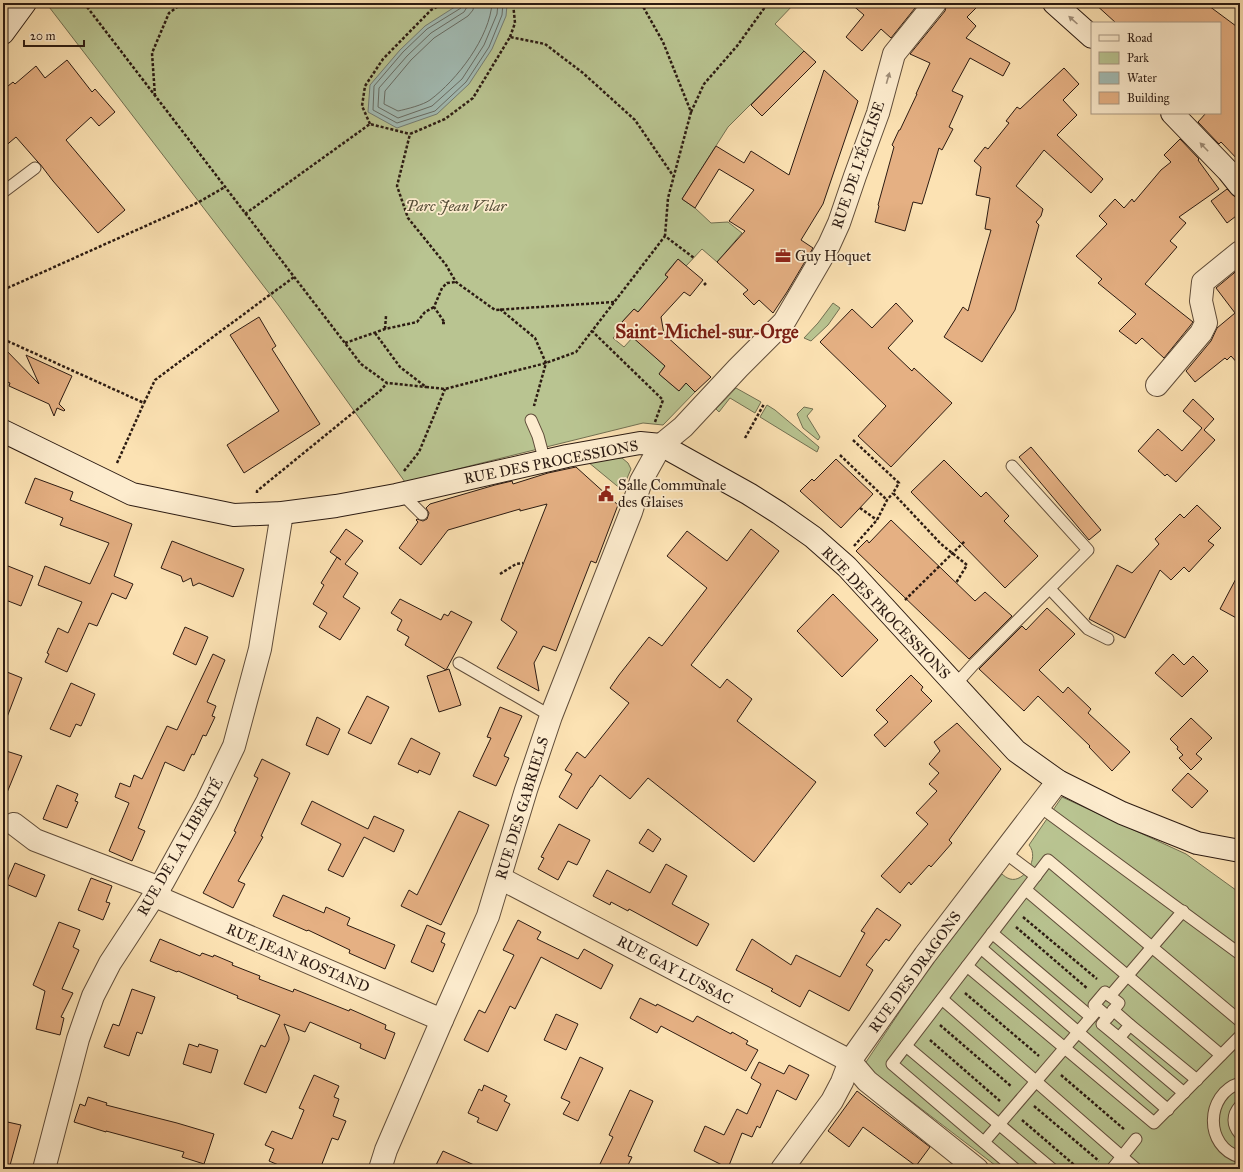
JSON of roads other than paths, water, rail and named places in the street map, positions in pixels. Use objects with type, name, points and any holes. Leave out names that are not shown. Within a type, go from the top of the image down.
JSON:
[{"type":"street","points":[[3,33],[25,3]]},
{"type":"street","name":"RUE DE L'ÉGLISE","points":[[654,444],[683,427],[738,368],[784,322],[834,234],[878,113],[894,54],[935,3]]},
{"type":"street","points":[[1054,3],[1091,37]]},
{"type":"street","points":[[1173,114],[1236,174]]},
{"type":"street","points":[[1157,385],[1201,333],[1206,323],[1200,301],[1203,282],[1240,252]]},
{"type":"street","name":"RUE DES PROCESSIONS","points":[[3,431],[132,494],[234,515],[282,513],[336,506],[399,494],[567,456],[640,443],[654,444],[749,494],[813,537],[840,562],[890,614],[1016,751],[1058,781],[1122,813],[1197,843],[1240,851]]},
{"type":"street","name":"RUE DES GABRIELS","points":[[380,1169],[386,1150],[488,916],[526,790],[551,716],[631,512],[654,444]]},
{"type":"street","name":"RUE DE LA LIBERTÉ","points":[[44,1169],[78,1039],[93,996],[110,963],[158,892],[207,802],[234,746],[260,649],[282,513]]},
{"type":"street","name":"RUE DES DRAGONS","points":[[782,1169],[832,1101],[842,1082],[850,1061],[925,955],[1058,781]]},
{"type":"street","name":"RUE JEAN ROSTAND","points":[[14,824],[35,840],[158,892],[442,1020]]},
{"type":"street","name":"RUE GAY LUSSAC","points":[[500,878],[850,1061]]},
{"type":"street","points":[[850,1061],[867,1080],[977,1169]]},
{"type":"lane","points":[[3,192],[34,168]]},
{"type":"lane","points":[[531,420],[538,436],[545,462]]},
{"type":"lane","points":[[955,685],[1088,550],[1012,466]]},
{"type":"lane","points":[[399,494],[422,514]]},
{"type":"lane","points":[[1050,589],[1088,629],[1108,639]]},
{"type":"lane","points":[[459,663],[551,716]]},
{"type":"lane","points":[[1039,806],[1240,954]]},
{"type":"lane","points":[[1004,852],[1036,876]]},
{"type":"lane","points":[[1015,1169],[892,1064],[1048,860],[1240,1021]]},
{"type":"lane","points":[[1026,890],[1221,1055]]},
{"type":"lane","points":[[984,1142],[1079,1032],[1100,1005],[1128,976],[1183,911]]},
{"type":"lane","points":[[992,933],[1100,1005],[1110,1014],[1130,1025],[1197,1080]]},
{"type":"lane","points":[[980,948],[1168,1110]]},
{"type":"lane","points":[[967,966],[1154,1123],[1240,1036]]},
{"type":"lane","points":[[942,999],[1136,1169]]},
{"type":"lane","points":[[1100,1005],[1119,1003],[1102,1024],[1184,1093]]},
{"type":"lane","points":[[1119,1038],[1130,1025]]},
{"type":"lane","points":[[906,1046],[1052,1169]]},
{"type":"lane","points":[[1240,1083],[1226,1091],[1218,1099],[1214,1110],[1213,1121],[1214,1132],[1219,1142],[1227,1150],[1240,1157]]},
{"type":"lane","points":[[1240,1106],[1236,1110],[1233,1120],[1236,1130],[1240,1134]]},
{"type":"lane","points":[[1112,1169],[1136,1139]]},
{"type":"water","points":[[461,3],[507,3],[506,16],[492,49],[469,84],[437,114],[397,128],[368,112],[370,85],[400,50],[425,26]]},
{"type":"place","name":"Guy Hoquet","points":[[783,256]]},
{"type":"place","name":"Salle Communale des Glaises","points":[[606,494]]},
{"type":"district","name":"Saint-Michel-sur-Orge","points":[[707,331]]},
{"type":"park label","name":"Parc Jean Vilar","points":[[456,206]]}]
